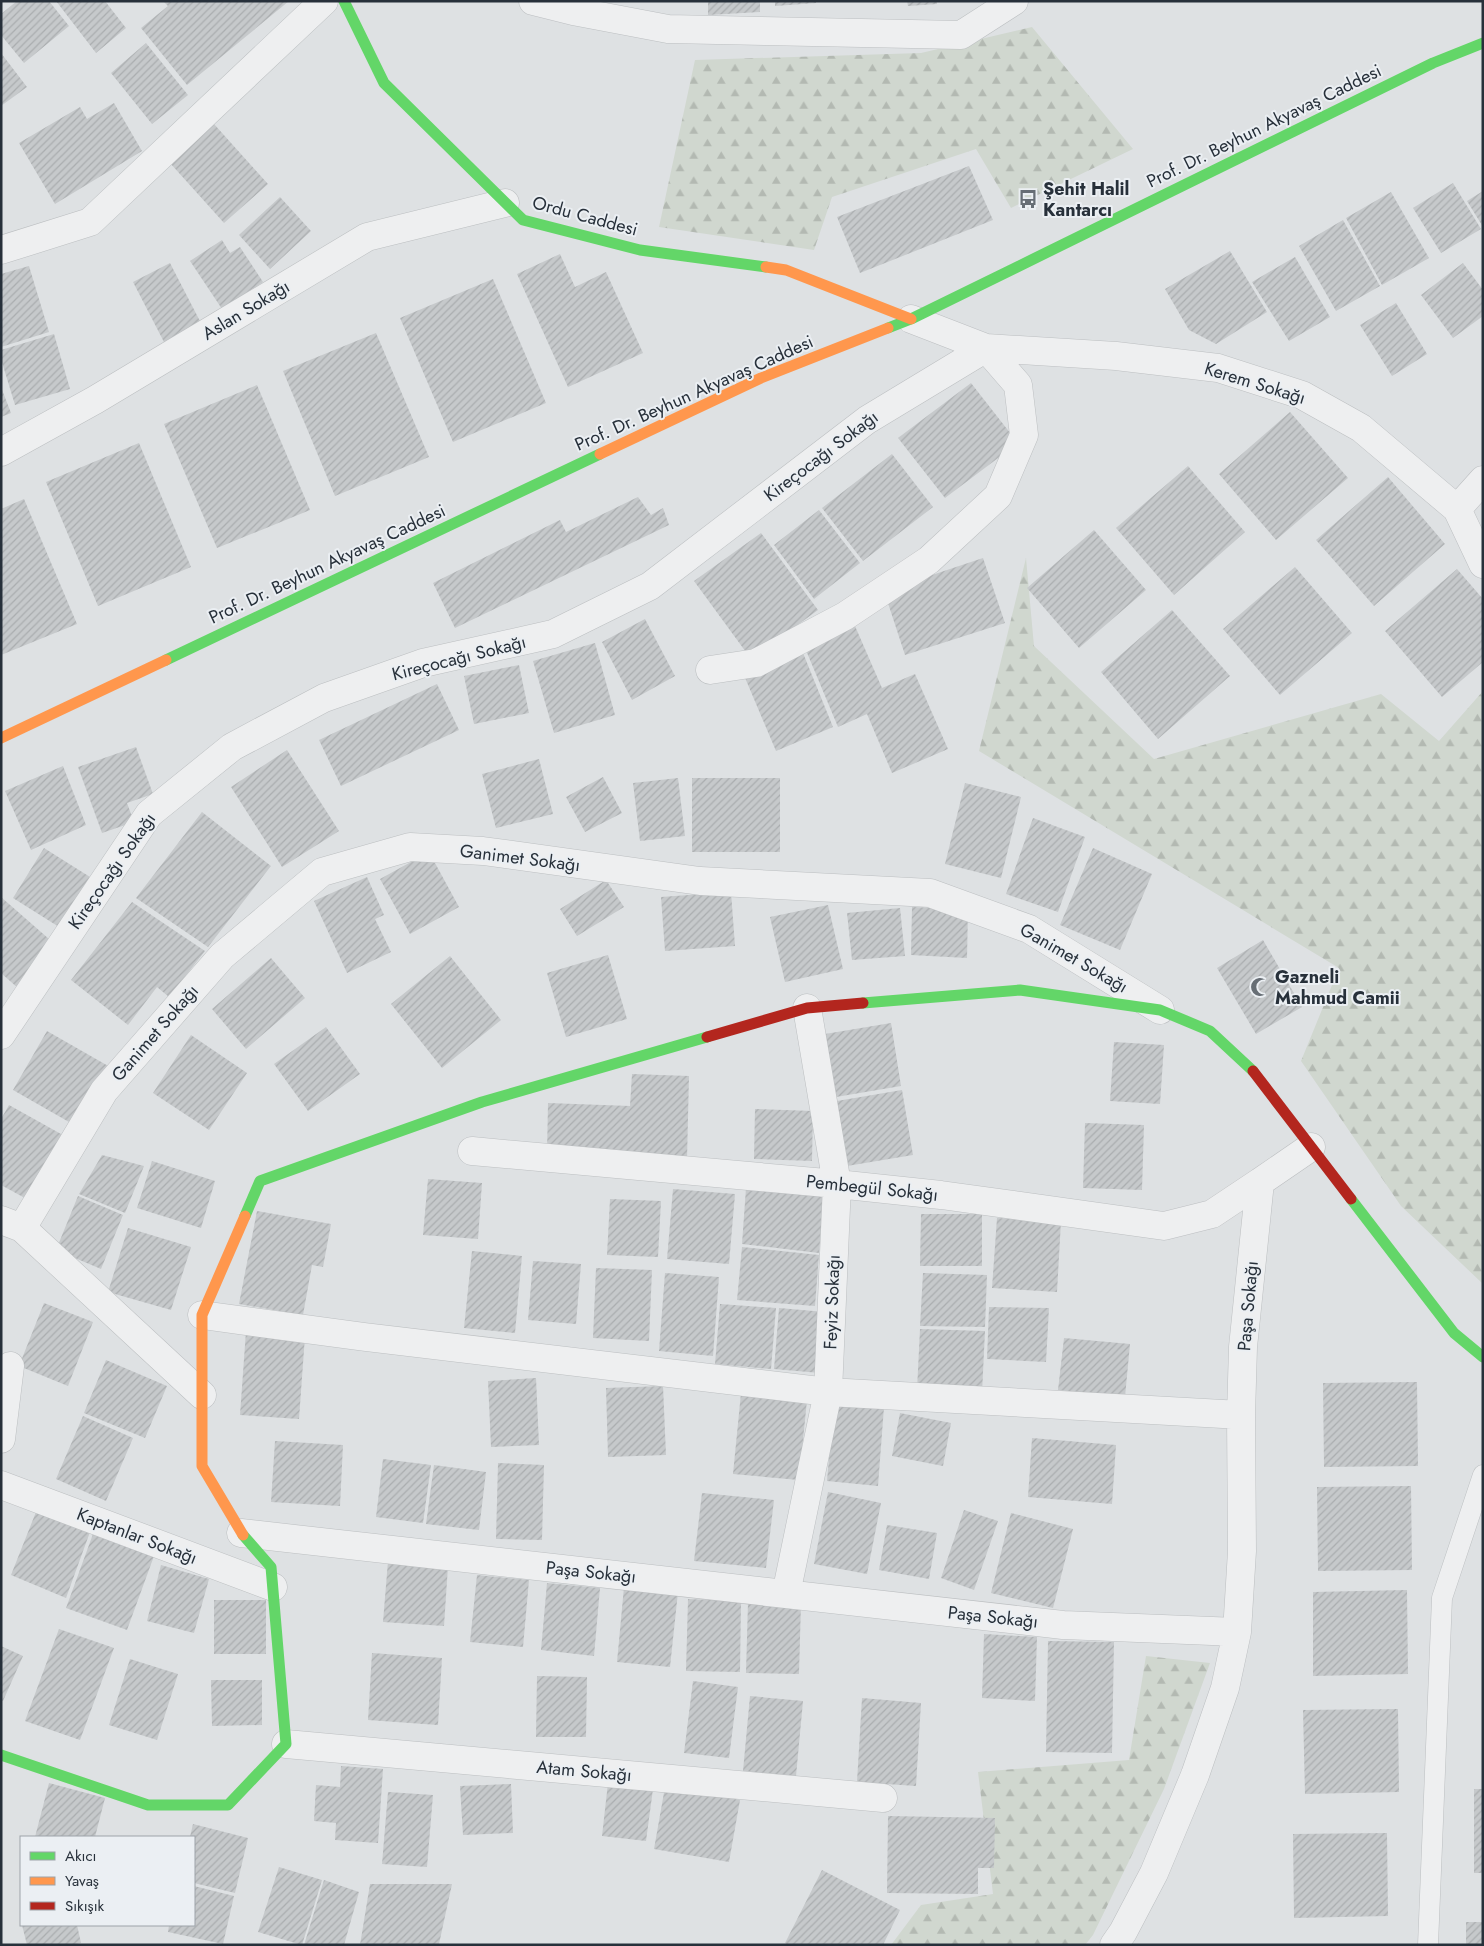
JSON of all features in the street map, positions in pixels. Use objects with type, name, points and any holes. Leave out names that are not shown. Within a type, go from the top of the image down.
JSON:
[{"type":"street","points":[[1,250],[90,222],[324,1]]},
{"type":"street","name":"Ordu Caddesi","points":[[344,1],[384,83],[523,220],[640,250],[786,270],[911,319]]},
{"type":"street","points":[[533,1],[573,11],[668,29],[961,35],[1014,1]]},
{"type":"street","name":"Prof. Dr. Beyhun Akyavaş Caddesi","points":[[1,738],[761,378],[911,319],[1433,62],[1483,43]]},
{"type":"street","name":"Aslan Sokağı","points":[[1,452],[95,400],[367,237],[505,203]]},
{"type":"street","points":[[710,670],[756,663],[845,616],[929,560],[998,496],[1024,435],[1018,385],[986,348],[911,319]]},
{"type":"street","name":"Kerem Sokağı","points":[[986,348],[1116,356],[1218,368],[1302,395],[1361,428],[1457,509],[1483,564]]},
{"type":"street","name":"Kireçocağı Sokağı","points":[[1,1035],[149,814],[232,747],[324,698],[423,663],[553,634],[650,586],[867,420],[986,348]]},
{"type":"street","points":[[1457,509],[1483,480]]},
{"type":"street","name":"Ganimet Sokağı","points":[[202,1394],[12,1224],[104,1091],[222,956],[322,872],[410,847],[483,851],[700,881],[930,893],[1029,929],[1160,1010]]},
{"type":"street","points":[[1,1755],[148,1805],[228,1805],[286,1744],[271,1567],[242,1532],[202,1466],[202,1315],[260,1181],[482,1102],[806,1008],[1020,990],[1160,1010],[1210,1031],[1252,1070],[1454,1333],[1483,1357]]},
{"type":"street","name":"Feyiz Sokağı","points":[[786,1594],[828,1392],[837,1184],[806,1008]]},
{"type":"street","points":[[1260,1182],[1311,1147]]},
{"type":"street","name":"Pembegül Sokağı","points":[[472,1151],[950,1196],[1164,1226],[1212,1214],[1260,1182]]},
{"type":"street","name":"Paşa Sokağı","points":[[242,1532],[1063,1625],[1237,1632],[1242,1551],[1240,1414],[1244,1347],[1260,1182]]},
{"type":"street","points":[[202,1315],[375,1338],[828,1392],[1240,1414]]},
{"type":"street","points":[[1,1439],[10,1366]]},
{"type":"street","name":"Kaptanlar Sokağı","points":[[1,1485],[273,1586]]},
{"type":"street","points":[[1114,1945],[1123,1932],[1154,1873],[1195,1775],[1225,1688],[1237,1632]]},
{"type":"street","name":"Atam Sokağı","points":[[286,1744],[883,1798]]},
{"type":"lane","points":[[1428,1945],[1442,1598],[1482,1482]]},
{"type":"green space","points":[[1032,27],[1133,149],[1011,208],[976,149],[832,197],[814,250],[659,227],[695,60],[921,53]]},
{"type":"green space","points":[[1026,558],[1034,646],[1154,759],[1381,694],[1439,741],[1483,691],[1483,1284],[1401,1206],[1301,1061],[1339,968],[979,751]]},
{"type":"green space","points":[[1146,1656],[1210,1663],[1164,1789],[1093,1935],[1085,1945],[891,1945],[921,1905],[993,1894],[978,1772],[1129,1760]]},
{"type":"building","points":[[17,1],[49,1],[69,26],[24,63],[1,35],[1,14]]},
{"type":"building","points":[[56,1],[105,1],[126,28],[96,53]]},
{"type":"building","points":[[163,1],[289,1],[187,85],[141,28],[168,6]]},
{"type":"building","points":[[708,1],[760,1],[760,12],[708,15]]},
{"type":"building","points":[[775,1],[816,1],[816,3],[775,6]]},
{"type":"building","points":[[907,1],[937,1],[937,4],[908,6]]},
{"type":"building","points":[[146,43],[188,95],[152,124],[111,73]]},
{"type":"building","points":[[1,53],[27,87],[1,106]]},
{"type":"building","points":[[114,103],[142,151],[55,204],[19,143],[80,107],[87,119]]},
{"type":"building","points":[[214,124],[268,184],[224,223],[170,163]]},
{"type":"building","points":[[969,166],[993,220],[860,273],[837,217]]},
{"type":"building","points":[[1453,183],[1481,229],[1441,253],[1413,208]]},
{"type":"building","points":[[1483,191],[1483,227],[1467,201]]},
{"type":"building","points":[[1391,192],[1429,258],[1382,285],[1346,218]]},
{"type":"building","points":[[280,197],[311,231],[270,269],[239,235]]},
{"type":"building","points":[[1343,220],[1380,286],[1336,311],[1299,246]]},
{"type":"building","points":[[222,240],[230,253],[240,247],[263,282],[222,309],[190,261]]},
{"type":"building","points":[[1230,251],[1267,312],[1216,344],[1189,330],[1165,289]]},
{"type":"building","points":[[560,254],[575,287],[606,272],[643,353],[568,387],[517,274]]},
{"type":"building","points":[[1295,257],[1330,317],[1289,341],[1252,282]]},
{"type":"building","points":[[170,263],[202,325],[165,344],[133,282]]},
{"type":"building","points":[[1463,263],[1483,290],[1483,316],[1453,338],[1421,295]]},
{"type":"building","points":[[29,266],[49,332],[1,347],[1,274]]},
{"type":"building","points":[[493,279],[546,403],[453,442],[400,318]]},
{"type":"building","points":[[1396,303],[1427,354],[1392,376],[1360,325]]},
{"type":"building","points":[[376,333],[429,457],[335,496],[283,371]]},
{"type":"building","points":[[54,334],[70,389],[15,405],[1,359],[1,350]]},
{"type":"building","points":[[971,383],[1018,443],[945,498],[898,438]]},
{"type":"building","points":[[257,385],[310,510],[217,548],[164,424]]},
{"type":"building","points":[[1,387],[11,413],[1,417]]},
{"type":"building","points":[[1290,412],[1348,478],[1276,540],[1219,474]]},
{"type":"building","points":[[139,443],[191,567],[98,606],[46,482]]},
{"type":"building","points":[[892,454],[933,507],[863,561],[822,508]]},
{"type":"building","points":[[1188,466],[1245,532],[1174,595],[1116,528]]},
{"type":"building","points":[[1388,477],[1445,544],[1374,606],[1316,540]]},
{"type":"building","points":[[638,497],[651,515],[663,508],[669,525],[455,628],[433,583],[560,520],[566,532]]},
{"type":"building","points":[[24,499],[77,624],[1,655],[1,509]]},
{"type":"building","points":[[819,510],[860,563],[814,599],[774,545]]},
{"type":"building","points":[[1094,530],[1146,590],[1079,648],[1027,588]]},
{"type":"building","points":[[761,533],[818,610],[751,659],[694,581]]},
{"type":"building","points":[[983,558],[1005,623],[905,655],[884,591]]},
{"type":"building","points":[[1295,567],[1352,633],[1280,695],[1223,629]]},
{"type":"building","points":[[1457,569],[1483,599],[1483,662],[1442,697],[1385,631]]},
{"type":"building","points":[[1172,610],[1230,676],[1158,739],[1101,672]]},
{"type":"building","points":[[645,619],[675,676],[632,700],[602,642]]},
{"type":"building","points":[[855,626],[882,688],[915,674],[948,749],[892,773],[867,714],[838,727],[805,648]]},
{"type":"building","points":[[595,643],[615,715],[554,733],[533,661]]},
{"type":"building","points":[[801,648],[833,727],[776,751],[743,673]]},
{"type":"building","points":[[519,665],[529,713],[474,724],[464,676]]},
{"type":"building","points":[[437,684],[459,730],[341,786],[319,740]]},
{"type":"building","points":[[136,747],[153,794],[127,803],[134,822],[102,833],[78,767]]},
{"type":"building","points":[[287,750],[339,831],[282,867],[231,787]]},
{"type":"building","points":[[539,759],[553,814],[496,828],[482,774]]},
{"type":"building","points":[[63,766],[86,825],[31,850],[5,791]]},
{"type":"building","points":[[603,777],[622,813],[585,832],[566,797]]},
{"type":"building","points":[[678,778],[685,836],[640,841],[633,783]]},
{"type":"building","points":[[692,778],[780,778],[780,852],[692,852]]},
{"type":"building","points":[[965,783],[1021,797],[1001,878],[945,864]]},
{"type":"building","points":[[202,812],[271,866],[208,947],[136,898]]},
{"type":"building","points":[[1033,818],[1085,837],[1058,912],[1006,894]]},
{"type":"building","points":[[44,848],[98,882],[67,932],[13,898]]},
{"type":"building","points":[[1093,848],[1152,874],[1120,950],[1060,925]]},
{"type":"building","points":[[429,852],[459,907],[410,934],[380,879]]},
{"type":"building","points":[[367,877],[384,915],[375,919],[391,952],[347,973],[314,901]]},
{"type":"building","points":[[606,880],[624,907],[577,936],[560,909]]},
{"type":"building","points":[[731,892],[735,946],[665,951],[661,897]]},
{"type":"building","points":[[1,897],[57,946],[19,989],[1,973]]},
{"type":"building","points":[[132,902],[205,951],[169,997],[157,987],[128,1025],[71,980]]},
{"type":"building","points":[[828,905],[843,969],[785,982],[770,917]]},
{"type":"building","points":[[912,907],[968,909],[967,958],[911,955]]},
{"type":"building","points":[[900,908],[905,956],[852,960],[847,913]]},
{"type":"building","name":"Gazneli Mahmud Camii","points":[[1263,940],[1302,1007],[1256,1034],[1217,968]]},
{"type":"building","points":[[608,955],[627,1019],[566,1037],[547,973]]},
{"type":"building","points":[[450,956],[501,1020],[442,1068],[391,1004]]},
{"type":"building","points":[[271,958],[305,998],[246,1049],[212,1009]]},
{"type":"building","points":[[891,1023],[901,1086],[836,1097],[825,1034]]},
{"type":"building","points":[[326,1027],[360,1074],[308,1111],[274,1064]]},
{"type":"building","points":[[47,1031],[110,1067],[76,1126],[13,1090]]},
{"type":"building","points":[[191,1035],[247,1073],[209,1130],[153,1093]]},
{"type":"building","points":[[1114,1042],[1164,1045],[1160,1104],[1110,1101]]},
{"type":"building","points":[[632,1074],[689,1076],[687,1159],[547,1154],[548,1103],[630,1106]]},
{"type":"building","points":[[902,1090],[913,1155],[847,1166],[837,1101]]},
{"type":"building","points":[[9,1105],[70,1139],[34,1203],[1,1185],[1,1119]]},
{"type":"building","points":[[755,1109],[813,1111],[812,1161],[754,1159]]},
{"type":"building","points":[[1085,1123],[1144,1125],[1142,1190],[1083,1188]]},
{"type":"building","points":[[102,1155],[144,1166],[125,1213],[79,1194]]},
{"type":"building","points":[[152,1161],[215,1181],[201,1228],[137,1208]]},
{"type":"building","points":[[428,1179],[482,1183],[478,1239],[423,1235]]},
{"type":"building","points":[[746,1188],[824,1194],[819,1253],[742,1244]]},
{"type":"building","points":[[673,1189],[735,1194],[729,1264],[667,1259]]},
{"type":"building","points":[[78,1196],[123,1215],[101,1269],[56,1250]]},
{"type":"building","points":[[610,1199],[661,1201],[658,1257],[607,1255]]},
{"type":"building","points":[[257,1211],[331,1224],[323,1267],[312,1265],[303,1315],[239,1304]]},
{"type":"building","points":[[921,1214],[982,1214],[982,1266],[920,1266]]},
{"type":"building","points":[[997,1218],[1061,1221],[1057,1292],[992,1288]]},
{"type":"building","points":[[128,1228],[191,1247],[171,1310],[108,1292]]},
{"type":"building","points":[[742,1247],[819,1255],[815,1306],[737,1300]]},
{"type":"building","points":[[472,1251],[522,1256],[515,1333],[464,1328]]},
{"type":"building","points":[[533,1261],[581,1264],[576,1324],[528,1320]]},
{"type":"building","points":[[596,1268],[652,1270],[649,1341],[593,1338]]},
{"type":"building","points":[[665,1273],[719,1277],[713,1356],[659,1351]]},
{"type":"building","points":[[923,1273],[987,1275],[985,1327],[920,1326]]},
{"type":"building","points":[[44,1303],[93,1322],[68,1386],[19,1366]]},
{"type":"building","points":[[720,1304],[776,1308],[771,1369],[715,1364]]},
{"type":"building","points":[[989,1307],[1049,1308],[1046,1362],[987,1359]]},
{"type":"building","points":[[779,1308],[825,1312],[820,1373],[774,1369]]},
{"type":"building","points":[[920,1329],[985,1331],[982,1393],[917,1390]]},
{"type":"building","points":[[246,1331],[305,1336],[299,1419],[240,1415]]},
{"type":"building","points":[[1064,1338],[1130,1344],[1125,1397],[1058,1390]]},
{"type":"building","points":[[106,1360],[167,1386],[145,1438],[84,1413]]},
{"type":"building","points":[[536,1378],[539,1445],[491,1447],[488,1381]]},
{"type":"building","points":[[1417,1382],[1418,1466],[1324,1467],[1323,1383]]},
{"type":"building","points":[[663,1386],[666,1455],[608,1457],[606,1388]]},
{"type":"building","points":[[741,1393],[807,1400],[799,1480],[733,1474]]},
{"type":"building","points":[[834,1402],[884,1407],[878,1486],[827,1481]]},
{"type":"building","points":[[900,1413],[951,1423],[943,1466],[892,1456]]},
{"type":"building","points":[[83,1416],[133,1438],[106,1501],[56,1479]]},
{"type":"building","points":[[1032,1438],[1116,1445],[1112,1504],[1028,1497]]},
{"type":"building","points":[[275,1441],[343,1445],[340,1506],[271,1502]]},
{"type":"building","points":[[383,1459],[431,1465],[423,1523],[376,1517]]},
{"type":"building","points":[[498,1463],[544,1465],[542,1540],[496,1539]]},
{"type":"building","points":[[434,1465],[486,1472],[479,1530],[426,1524]]},
{"type":"building","points":[[1411,1486],[1412,1570],[1318,1571],[1317,1487]]},
{"type":"building","points":[[828,1492],[881,1503],[867,1574],[814,1564]]},
{"type":"building","points":[[702,1493],[774,1500],[766,1568],[694,1561]]},
{"type":"building","points":[[964,1510],[998,1521],[974,1590],[941,1578]]},
{"type":"building","points":[[36,1512],[90,1532],[66,1598],[11,1575]]},
{"type":"building","points":[[1011,1513],[1073,1529],[1053,1608],[991,1593]]},
{"type":"building","points":[[887,1525],[937,1533],[929,1579],[879,1570]]},
{"type":"building","points":[[93,1534],[154,1556],[127,1630],[66,1608]]},
{"type":"building","points":[[388,1561],[448,1566],[444,1626],[383,1622]]},
{"type":"building","points":[[161,1565],[209,1579],[194,1633],[147,1621]]},
{"type":"building","points":[[477,1575],[529,1580],[523,1647],[470,1642]]},
{"type":"building","points":[[547,1583],[600,1588],[594,1656],[541,1650]]},
{"type":"building","points":[[624,1587],[678,1592],[670,1667],[617,1662]]},
{"type":"building","points":[[1407,1590],[1408,1674],[1313,1676],[1313,1592]]},
{"type":"building","points":[[688,1599],[741,1601],[740,1672],[686,1671]]},
{"type":"building","points":[[214,1600],[266,1600],[266,1654],[214,1654]]},
{"type":"building","points":[[748,1602],[801,1603],[799,1674],[746,1673]]},
{"type":"building","points":[[59,1629],[114,1648],[80,1740],[25,1721]]},
{"type":"building","points":[[984,1634],[1037,1637],[1035,1701],[982,1698]]},
{"type":"building","points":[[1048,1641],[1114,1642],[1112,1753],[1046,1752]]},
{"type":"building","points":[[1,1646],[23,1656],[3,1701],[1,1700]]},
{"type":"building","points":[[372,1653],[442,1658],[438,1725],[368,1720]]},
{"type":"building","points":[[130,1659],[178,1674],[157,1740],[109,1725]]},
{"type":"building","points":[[537,1676],[587,1677],[586,1737],[536,1737]]},
{"type":"building","points":[[211,1680],[262,1680],[262,1725],[212,1726]]},
{"type":"building","points":[[693,1681],[738,1687],[729,1758],[684,1753]]},
{"type":"building","points":[[750,1696],[803,1701],[796,1776],[743,1771]]},
{"type":"building","points":[[862,1698],[921,1703],[916,1786],[857,1782]]},
{"type":"building","points":[[1398,1709],[1399,1792],[1305,1794],[1303,1710]]},
{"type":"building","points":[[341,1766],[383,1769],[378,1843],[335,1840],[336,1823],[314,1821],[316,1785],[340,1787]]},
{"type":"building","points":[[49,1783],[105,1798],[95,1836],[35,1836]]},
{"type":"building","points":[[608,1783],[653,1789],[646,1841],[602,1836]]},
{"type":"building","points":[[511,1784],[513,1833],[463,1835],[460,1786]]},
{"type":"building","points":[[665,1787],[740,1800],[729,1862],[654,1849]]},
{"type":"building","points":[[1474,1789],[1483,1789],[1483,1873],[1474,1873]]},
{"type":"building","points":[[388,1792],[433,1795],[427,1867],[382,1864]]},
{"type":"building","points":[[888,1816],[995,1818],[994,1868],[978,1868],[978,1894],[887,1893]]},
{"type":"building","points":[[193,1824],[248,1838],[235,1893],[195,1883],[195,1836],[190,1836]]},
{"type":"building","points":[[1387,1833],[1388,1916],[1294,1918],[1293,1834]]},
{"type":"building","points":[[279,1867],[322,1880],[302,1945],[258,1932]]},
{"type":"building","points":[[822,1870],[900,1910],[883,1945],[789,1945],[785,1943]]},
{"type":"building","points":[[324,1880],[359,1892],[344,1945],[304,1945]]},
{"type":"building","points":[[370,1884],[452,1884],[439,1944],[360,1945]]},
{"type":"building","points":[[195,1886],[234,1896],[223,1944],[168,1932],[169,1926],[195,1926]]},
{"type":"building","points":[[1466,1922],[1483,1922],[1483,1945],[1466,1945]]},
{"type":"building","points":[[22,1926],[77,1926],[81,1943],[72,1945],[27,1945]]},
{"type":"traffic: fast","points":[[344,1],[384,83],[523,220],[640,250],[766,267]]},
{"type":"traffic: fast","points":[[888,328],[911,319],[1433,63],[1483,43]]},
{"type":"traffic: fast","points":[[166,660],[600,454]]},
{"type":"traffic: fast","points":[[863,1003],[1020,990],[1160,1010],[1210,1031],[1253,1071]]},
{"type":"traffic: fast","points":[[245,1216],[260,1181],[482,1102],[707,1037]]},
{"type":"traffic: fast","points":[[1351,1199],[1454,1333],[1483,1357]]},
{"type":"traffic: fast","points":[[1,1755],[148,1805],[228,1805],[286,1744],[271,1567],[243,1535]]},
{"type":"traffic: slow","points":[[766,267],[786,270],[911,319]]},
{"type":"traffic: slow","points":[[600,454],[761,378],[888,328]]},
{"type":"traffic: slow","points":[[1,738],[166,660]]},
{"type":"traffic: slow","points":[[243,1535],[202,1466],[202,1315],[245,1216]]},
{"type":"traffic: jam","points":[[707,1037],[807,1008],[863,1003]]},
{"type":"traffic: jam","points":[[1253,1071],[1351,1199]]},
{"type":"place","name":"Şehit Halil Kantarcı","points":[[1028,199]]},
{"type":"place","name":"Gazneli Mahmud Camii","points":[[1260,987]]}]
